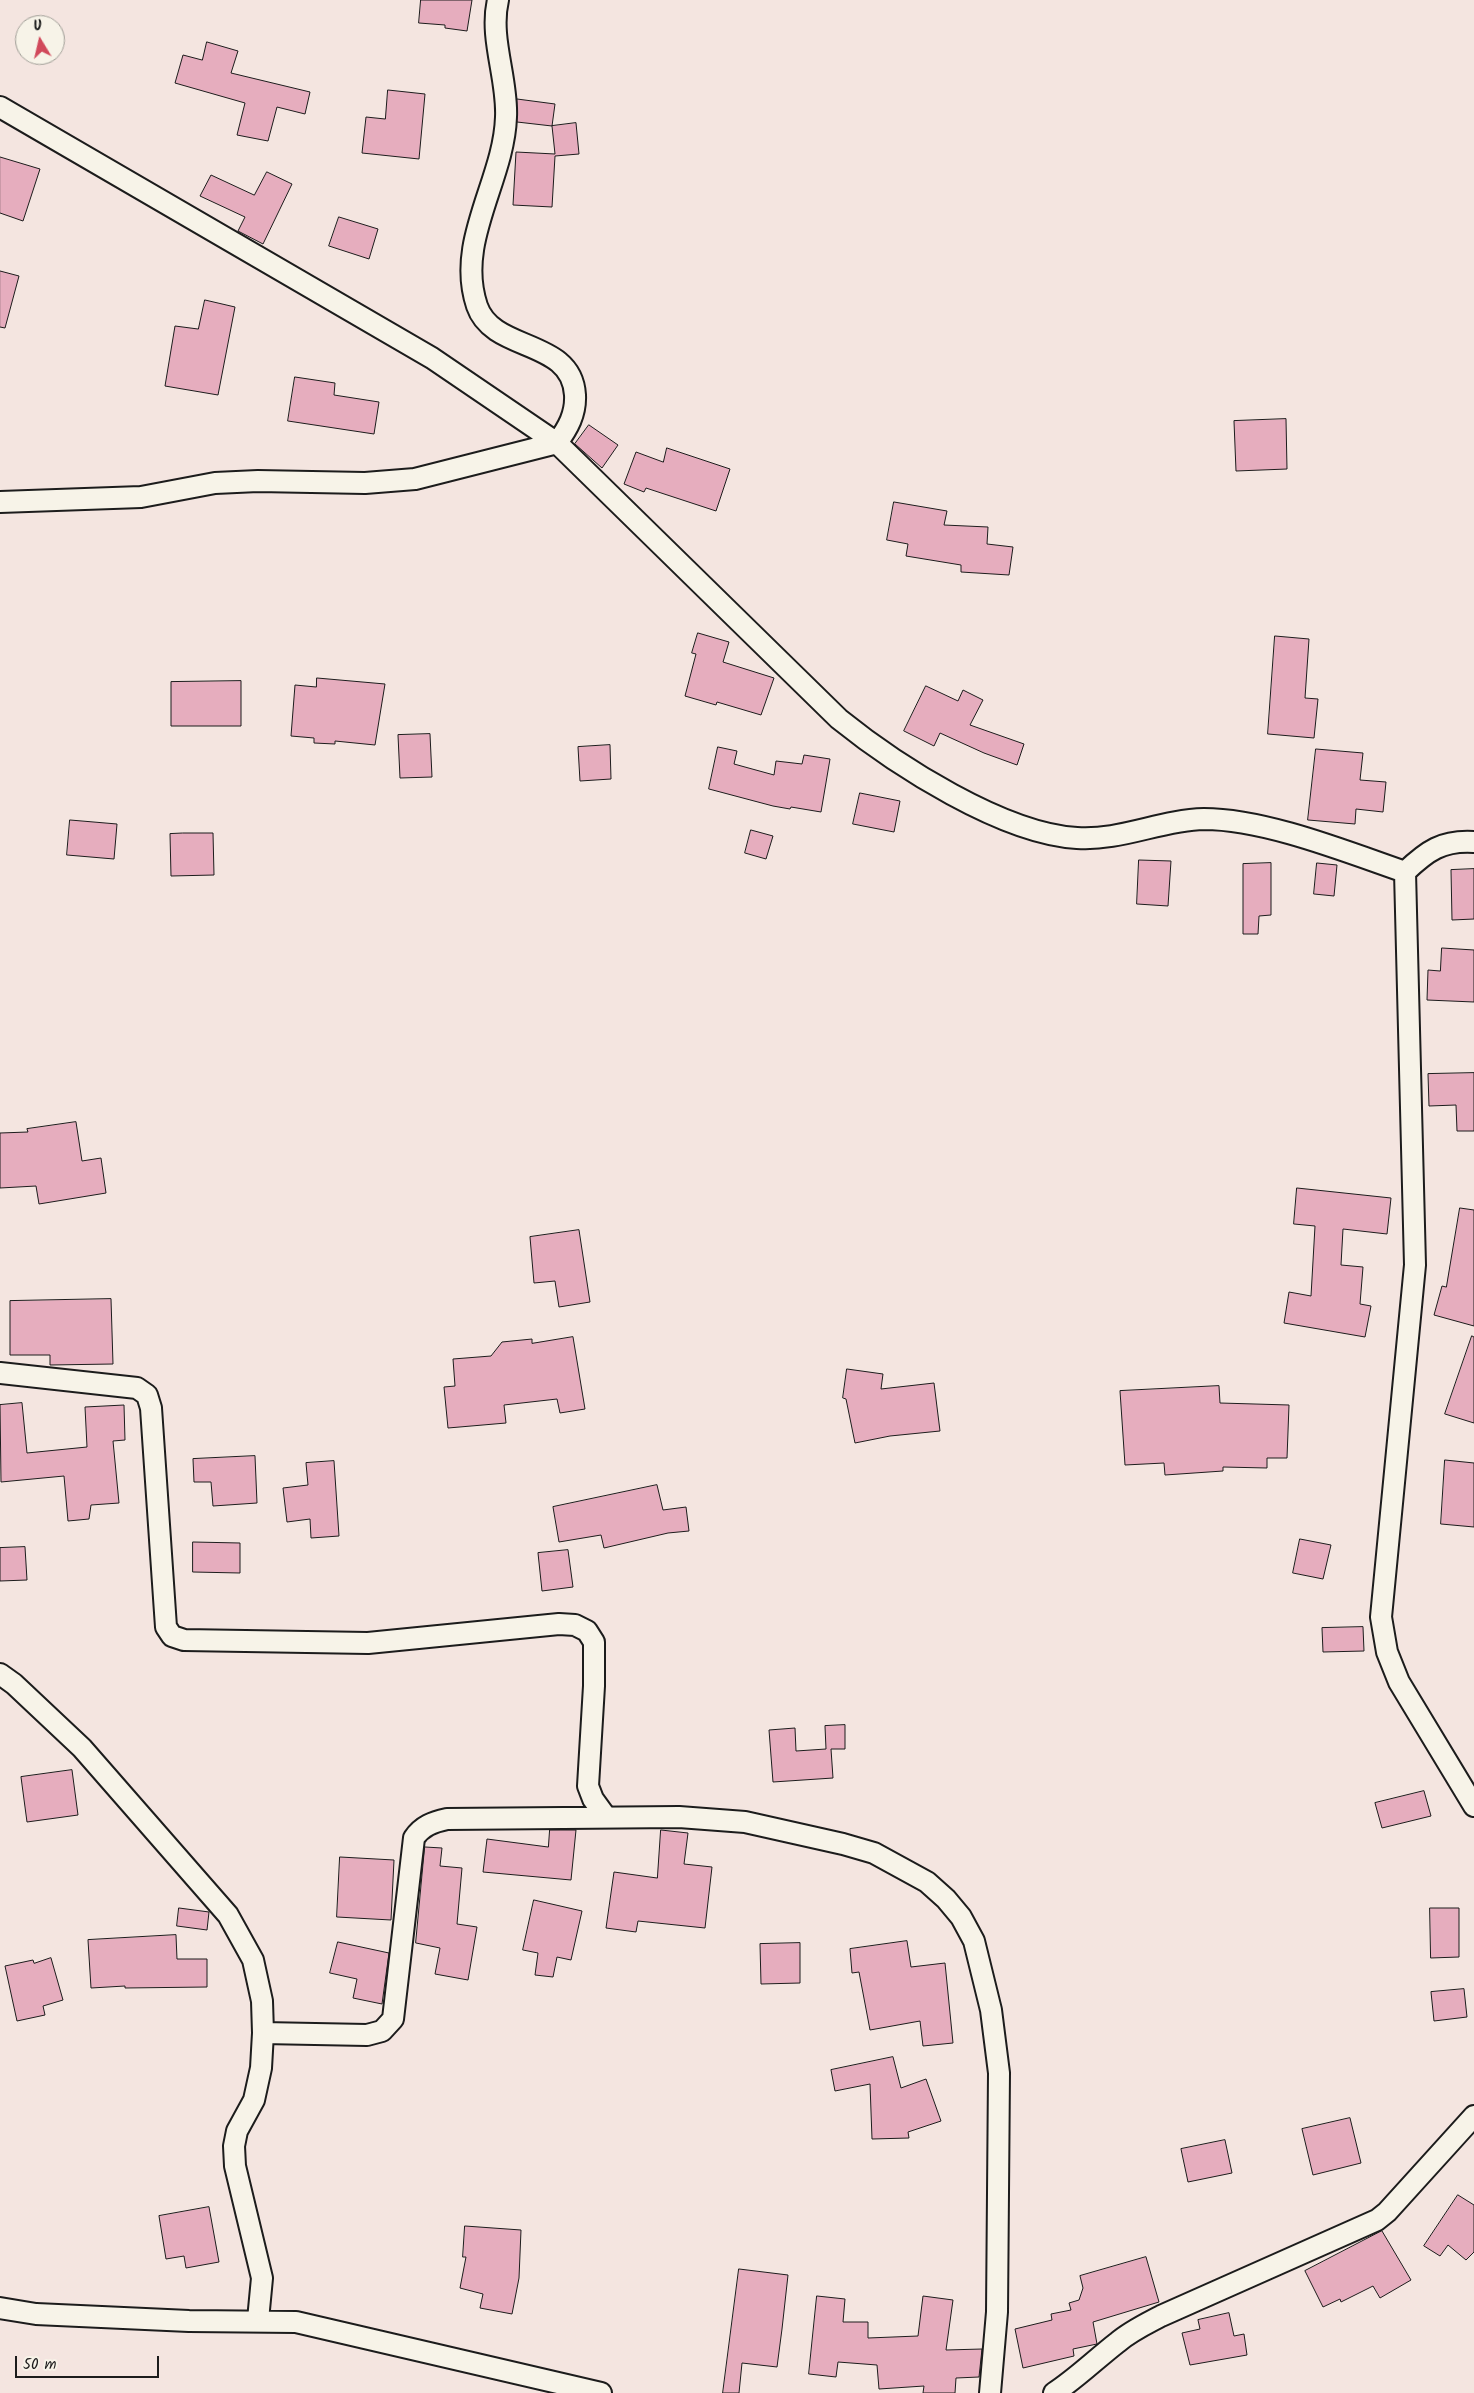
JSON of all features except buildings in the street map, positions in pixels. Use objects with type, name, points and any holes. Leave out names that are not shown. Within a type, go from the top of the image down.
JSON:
[{"type":"street","points":[[0,502],[141,497],[224,483],[365,482],[415,479],[557,443],[574,414],[575,388],[570,375],[563,364],[548,354],[497,331],[484,320],[477,307],[474,293],[472,248],[504,143],[506,116],[496,21],[498,0]]},
{"type":"street","points":[[0,106],[432,358],[557,443],[839,719],[869,744],[918,775],[996,816],[1046,834],[1077,838],[1108,837],[1155,826],[1204,819],[1256,826],[1331,846],[1405,872]]},
{"type":"street","points":[[1474,842],[1439,845],[1421,856],[1405,872],[1415,1265],[1381,1617],[1387,1652],[1399,1682],[1474,1806]]},
{"type":"street","points":[[0,1373],[137,1388],[147,1395],[151,1408],[166,1627],[172,1636],[184,1640],[368,1643],[559,1624],[575,1625],[587,1631],[594,1642],[594,1686],[588,1786],[593,1799],[606,1817]]},
{"type":"street","points":[[0,1674],[14,1684],[82,1748],[228,1914],[252,1960],[262,2001],[264,2033],[259,2084],[254,2100],[237,2131],[234,2146],[235,2166],[262,2278],[258,2320]]},
{"type":"street","points":[[264,2033],[366,2034],[382,2031],[393,2019],[414,1838],[426,1826],[447,1819],[679,1817],[745,1822],[843,1844],[874,1853],[926,1882],[946,1899],[961,1917],[974,1941],[991,2010],[999,2073],[997,2312],[990,2393]]},
{"type":"street","points":[[1068,2390],[1118,2341],[1161,2316],[1377,2220],[1387,2212],[1474,2116]]},
{"type":"street","points":[[0,2308],[55,2315],[296,2322],[321,2326],[601,2393]]}]
